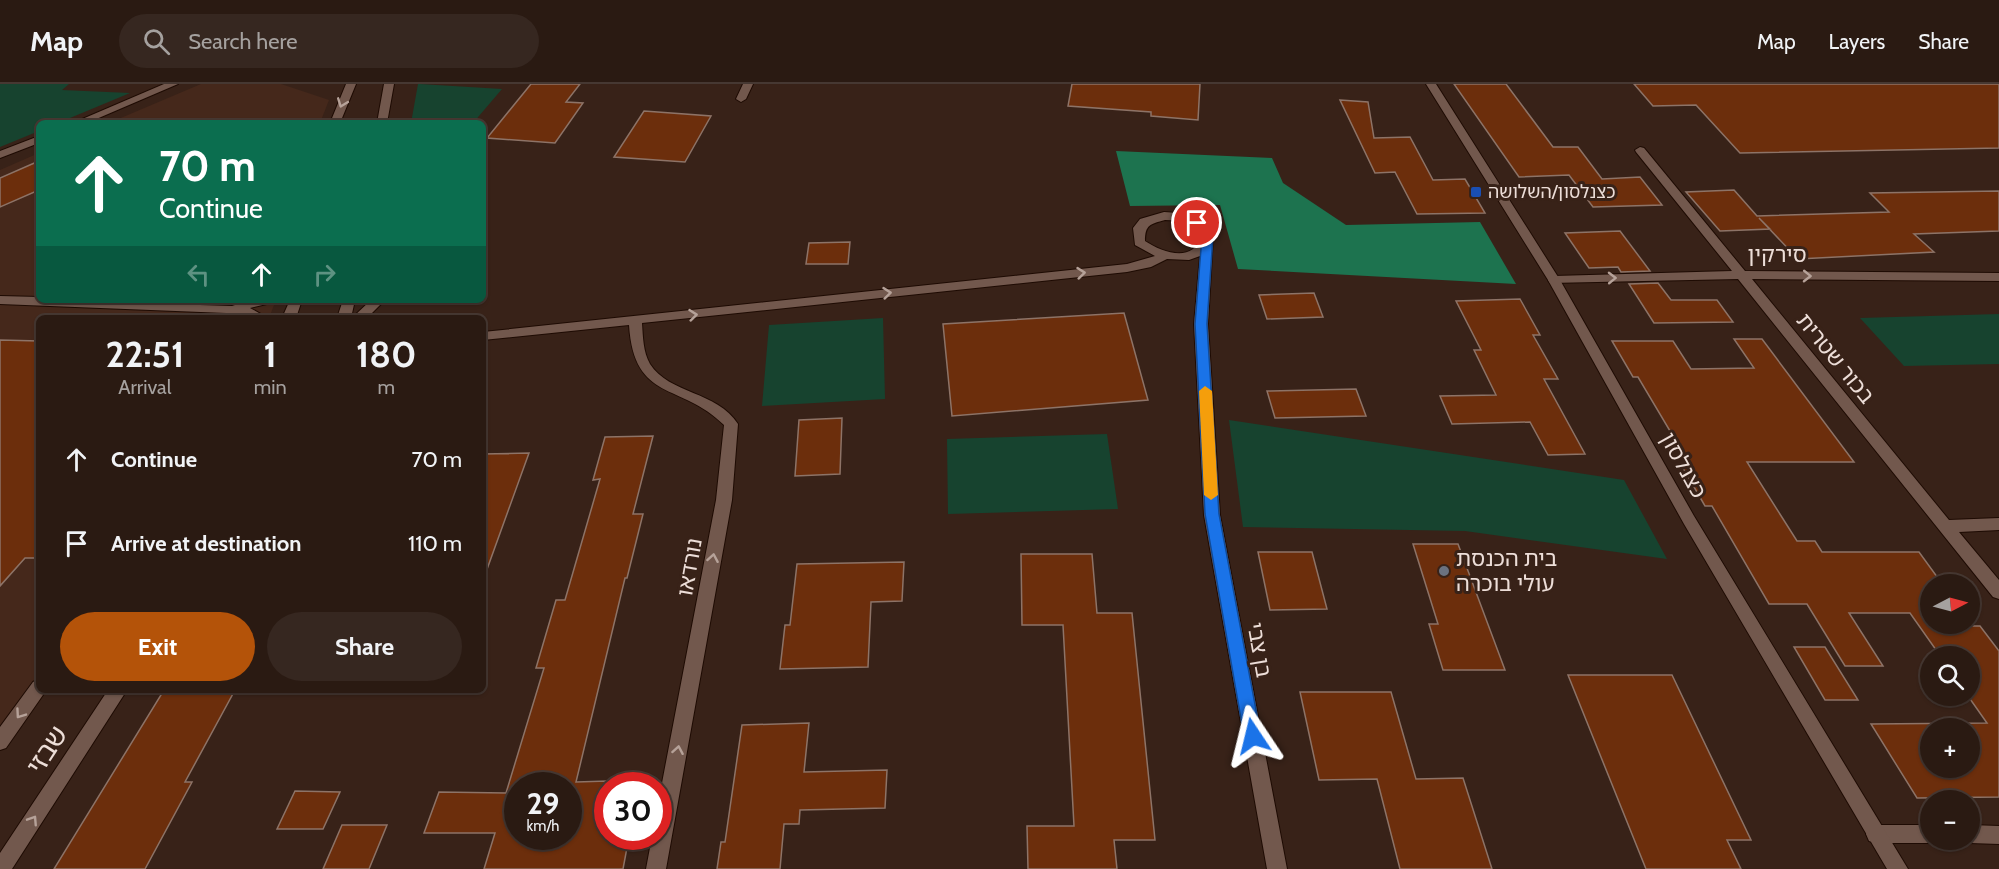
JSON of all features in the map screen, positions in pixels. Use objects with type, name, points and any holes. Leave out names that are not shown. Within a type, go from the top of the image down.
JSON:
[{"type":"street","points":[[85,120],[173,84]]},
{"type":"street","points":[[336,120],[351,84]]},
{"type":"street","points":[[383,120],[389,84]]},
{"type":"street","points":[[741,99],[748,84]]},
{"type":"street","name":"כצנלסון","points":[[1431,84],[1554,280],[1689,520],[1898,869]]},
{"type":"street","points":[[0,155],[36,140]]},
{"type":"street","name":"בכור שטרית","points":[[1640,150],[1999,592]]},
{"type":"street","points":[[486,336],[1127,268],[1170,257],[1196,253],[1207,242],[1204,229],[1187,219],[1176,216],[1153,218],[1144,222],[1137,235],[1145,248],[1170,257],[1194,270],[1204,289]]},
{"type":"street","name":"בן צבי","points":[[1207,242],[1201,324],[1212,514],[1277,869]]},
{"type":"street","name":"סירקין","points":[[1554,280],[1742,275],[1999,277]]},
{"type":"street","points":[[0,300],[36,301]]},
{"type":"street","points":[[75,303],[226,309],[250,312],[256,315]]},
{"type":"street","points":[[226,309],[253,303]]},
{"type":"street","points":[[366,315],[376,303]]},
{"type":"street","name":"נורדאו","points":[[635,321],[634,346],[640,362],[666,385],[724,414],[731,424],[724,500],[656,869]]},
{"type":"street","points":[[1945,526],[1999,524]]},
{"type":"street","name":"שבזי","points":[[0,742],[36,691]]},
{"type":"street","name":"שבזי","points":[[1,869],[116,693]]},
{"type":"street","points":[[1876,834],[1920,834]]},
{"type":"street","points":[[1980,834],[1999,835]]},
{"type":"shaded area","points":[[201,84],[281,84],[329,100],[321,120],[116,120]]},
{"type":"shaded area","points":[[36,154],[36,303],[275,303],[270,315],[36,315],[36,680],[0,731],[0,170]]},
{"type":"green space","points":[[0,84],[69,84],[62,90],[130,93],[65,120],[36,120],[36,132],[0,147]]},
{"type":"green space","points":[[418,84],[502,89],[476,120],[412,120]]},
{"type":"green space","points":[[1116,151],[1272,158],[1283,183],[1346,225],[1480,222],[1516,284],[1238,269],[1220,205],[1130,206]]},
{"type":"green space","points":[[1999,314],[1999,364],[1904,366],[1860,318]]},
{"type":"green space","points":[[883,318],[885,399],[762,406],[769,325]]},
{"type":"green space","points":[[1229,420],[1624,480],[1667,559],[1465,531],[1243,527]]},
{"type":"green space","points":[[1107,434],[1118,509],[948,514],[947,439]]},
{"type":"building","points":[[531,84],[580,84],[566,102],[583,103],[555,143],[487,138]]},
{"type":"building","points":[[1072,84],[1200,84],[1198,120],[1151,116],[1151,112],[1068,106]]},
{"type":"building","points":[[1454,84],[1506,84],[1553,147],[1578,147],[1602,179],[1640,177],[1662,205],[1593,207],[1569,175],[1519,177]]},
{"type":"building","points":[[1634,84],[1999,84],[1999,148],[1740,153],[1696,105],[1653,106]]},
{"type":"building","points":[[1340,100],[1368,102],[1374,138],[1410,137],[1433,180],[1465,179],[1485,213],[1417,214],[1395,172],[1375,173]]},
{"type":"building","points":[[644,111],[711,116],[685,162],[614,157]]},
{"type":"building","points":[[36,162],[36,191],[0,207],[0,178]]},
{"type":"building","points":[[1734,190],[1757,216],[1889,212],[1870,193],[1999,191],[1999,231],[1914,234],[1934,252],[1798,259],[1769,229],[1720,231],[1686,192]]},
{"type":"building","points":[[1620,231],[1650,271],[1621,272],[1618,267],[1589,268],[1565,233]]},
{"type":"building","points":[[850,242],[848,264],[806,264],[809,243]]},
{"type":"building","points":[[1658,283],[1671,300],[1717,300],[1733,322],[1654,323],[1629,284]]},
{"type":"building","points":[[1314,293],[1323,317],[1267,319],[1259,295]]},
{"type":"building","points":[[1520,299],[1540,335],[1533,335],[1558,379],[1544,379],[1585,454],[1548,455],[1530,422],[1452,424],[1440,396],[1496,395],[1474,350],[1481,350],[1456,301]]},
{"type":"building","points":[[1124,313],[1148,400],[952,416],[943,324]]},
{"type":"building","points":[[1734,339],[1762,339],[1854,462],[1747,462],[1797,541],[1815,541],[1822,552],[1919,552],[1935,574],[1920,574],[1920,627],[1910,613],[1849,613],[1883,666],[1845,666],[1807,604],[1769,604],[1712,506],[1705,506],[1683,468],[1692,468],[1638,377],[1633,377],[1612,341],[1673,341],[1691,369],[1754,368]]},
{"type":"building","points":[[0,340],[36,341],[36,558],[25,558],[0,586]]},
{"type":"building","points":[[1356,389],[1366,416],[1275,418],[1267,391]]},
{"type":"building","points":[[842,418],[840,474],[795,476],[799,420]]},
{"type":"building","points":[[653,436],[633,514],[643,514],[627,578],[625,578],[578,772],[512,772],[544,668],[536,668],[556,600],[565,600],[600,479],[593,480],[605,437]]},
{"type":"building","points":[[529,453],[486,572],[486,454]]},
{"type":"building","points":[[1413,544],[1458,544],[1505,670],[1443,670],[1429,624],[1438,624]]},
{"type":"building","points":[[1258,552],[1312,552],[1327,609],[1270,610]]},
{"type":"building","points":[[1021,554],[1092,554],[1097,613],[1132,613],[1155,840],[1114,840],[1117,869],[1028,869],[1027,826],[1074,826],[1063,625],[1022,625]]},
{"type":"building","points":[[904,562],[902,601],[871,602],[868,667],[780,669],[785,625],[790,625],[797,564]]},
{"type":"building","points":[[1980,626],[1999,651],[1999,797],[1980,797],[1980,790],[1920,790],[1920,798],[1917,798],[1871,724],[1920,724],[1920,778],[1980,778],[1980,723],[1987,723],[1975,706],[1980,706],[1980,646],[1933,646],[1925,634],[1980,634]]},
{"type":"building","points":[[1794,647],[1825,647],[1858,700],[1825,700]]},
{"type":"building","points":[[1568,675],[1672,675],[1751,840],[1727,840],[1741,869],[1646,869]]},
{"type":"building","points":[[1300,692],[1391,692],[1416,779],[1463,778],[1492,869],[1400,869],[1377,779],[1319,780]]},
{"type":"building","points":[[162,693],[233,693],[185,782],[192,782],[145,869],[54,869]]},
{"type":"building","points":[[809,723],[804,772],[887,770],[885,808],[800,810],[799,824],[784,824],[780,869],[717,869],[721,842],[725,842],[742,725]]},
{"type":"building","points":[[594,781],[594,850],[627,850],[623,869],[484,869],[495,833],[424,833],[439,792],[504,793],[504,850],[582,850],[582,782]]},
{"type":"building","points":[[295,791],[340,792],[323,829],[277,829]]},
{"type":"building","points":[[342,825],[387,825],[369,869],[323,869]]},
{"type":"slow traffic","points":[[1205,391],[1211,495]]},
{"type":"place","name":"כצנלסון/השלושה","points":[[1476,192]]},
{"type":"place","name":"בית הכנסת עולי בוכרה","points":[[1444,571]]},
{"type":"route","points":[[1197,223],[1204,229],[1207,236],[1201,324],[1212,514],[1253,736]]}]
